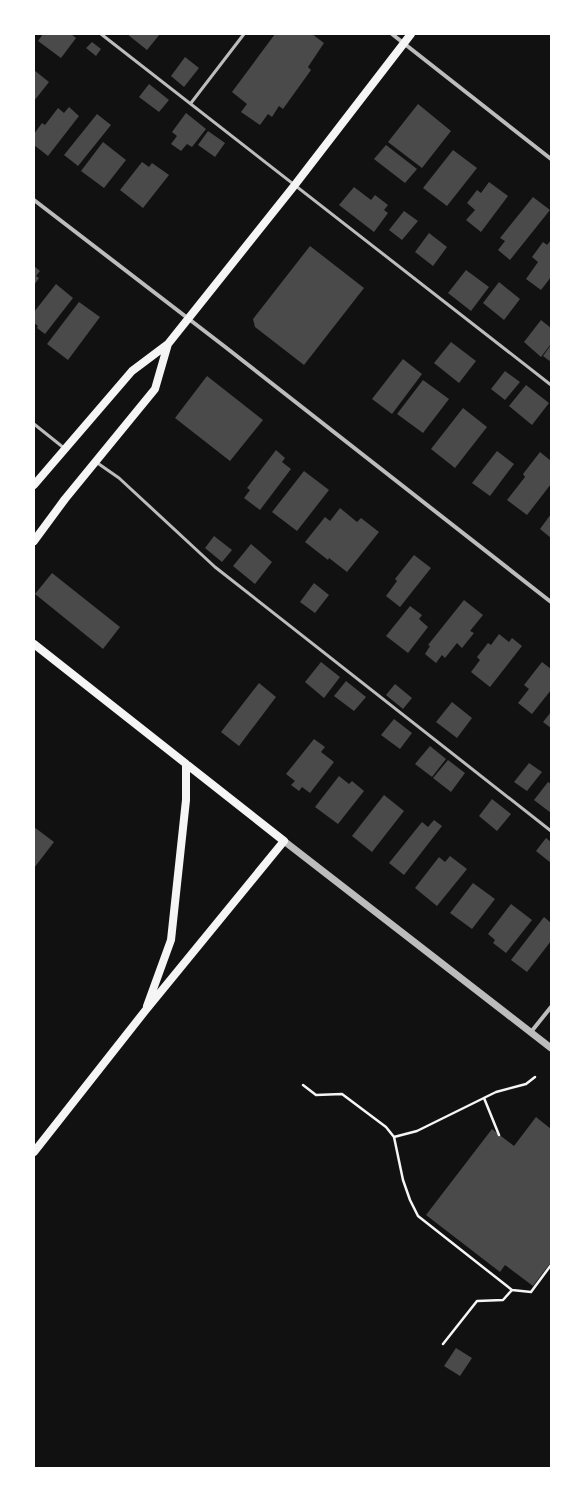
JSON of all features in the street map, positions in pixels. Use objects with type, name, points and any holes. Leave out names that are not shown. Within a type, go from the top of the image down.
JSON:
[{"type":"main road","points":[[34,485],[132,371],[168,344],[189,319],[411,34]]},
{"type":"main road","points":[[34,541],[65,499],[155,389],[168,344]]},
{"type":"main road","points":[[34,644],[284,841],[145,1012],[34,1152]]},
{"type":"main road","points":[[145,1012],[171,940],[186,800],[186,764]]},
{"type":"street","points":[[392,34],[551,159]]},
{"type":"street","points":[[34,200],[189,319],[551,602]]},
{"type":"street","points":[[284,841],[551,1048]]},
{"type":"street","points":[[531,1032],[551,1007]]},
{"type":"lane","points":[[101,34],[551,385]]},
{"type":"lane","points":[[191,104],[244,34]]},
{"type":"lane","points":[[34,424],[66,449]]},
{"type":"lane","points":[[96,462],[119,478],[215,566],[551,831]]},
{"type":"path","points":[[394,1137],[417,1131],[496,1092],[526,1084],[535,1077]]},
{"type":"path","points":[[303,1085],[316,1095],[342,1094],[386,1127],[394,1137],[403,1180],[410,1200],[418,1216],[512,1290],[531,1292],[551,1265]]},
{"type":"path","points":[[484,1098],[499,1135]]},
{"type":"path","points":[[443,1344],[477,1301],[503,1300],[512,1290]]},
{"type":"building","points":[[43,34],[71,34],[76,38],[61,58],[38,41]]},
{"type":"building","points":[[127,34],[160,34],[147,50]]},
{"type":"building","points":[[275,34],[312,34],[324,43],[308,67],[311,70],[283,109],[279,106],[272,117],[268,114],[260,125],[241,112],[247,104],[232,92]]},
{"type":"building","points":[[92,42],[101,49],[96,56],[86,48]]},
{"type":"building","points":[[185,57],[199,68],[184,87],[171,76]]},
{"type":"building","points":[[34,70],[49,82],[34,101]]},
{"type":"building","points":[[149,84],[169,100],[159,112],[139,97]]},
{"type":"building","points":[[418,104],[451,131],[422,168],[388,142]]},
{"type":"building","points":[[69,107],[79,116],[48,156],[34,145],[34,134],[42,123],[45,125],[58,108],[64,113]]},
{"type":"building","points":[[186,113],[206,129],[192,147],[187,144],[181,151],[171,144],[177,136],[172,132]]},
{"type":"building","points":[[97,114],[111,125],[78,166],[64,155]]},
{"type":"building","points":[[208,131],[225,143],[215,157],[198,145]]},
{"type":"building","points":[[103,142],[126,160],[104,188],[81,171]]},
{"type":"building","points":[[386,145],[417,169],[405,183],[374,159]]},
{"type":"building","points":[[453,150],[477,168],[447,206],[423,188]]},
{"type":"building","points":[[142,162],[149,167],[152,163],[169,175],[143,208],[120,190]]},
{"type":"building","points":[[489,182],[508,196],[481,232],[466,220],[475,210],[467,203],[477,190],[481,193]]},
{"type":"building","points":[[354,187],[371,200],[375,195],[388,205],[384,210],[388,213],[374,232],[339,205]]},
{"type":"building","points":[[533,197],[550,210],[510,260],[498,250],[505,241],[500,238]]},
{"type":"building","points":[[404,211],[418,221],[402,240],[389,230]]},
{"type":"building","points":[[429,233],[447,247],[433,266],[415,252]]},
{"type":"building","points":[[551,240],[551,277],[541,290],[526,279],[538,262],[532,257],[543,242],[547,245]]},
{"type":"building","points":[[310,246],[364,288],[304,365],[255,327],[253,319]]},
{"type":"building","points":[[34,266],[40,271],[36,276],[39,278],[34,285]]},
{"type":"building","points":[[466,270],[489,287],[471,311],[448,293]]},
{"type":"building","points":[[499,282],[520,299],[504,320],[483,303]]},
{"type":"building","points":[[56,284],[73,298],[45,334],[37,328],[38,326],[34,323],[34,312]]},
{"type":"building","points":[[79,302],[100,317],[68,360],[47,344]]},
{"type":"building","points":[[541,320],[551,328],[551,344],[541,357],[524,342]]},
{"type":"building","points":[[451,342],[476,361],[459,383],[434,363]]},
{"type":"building","points":[[551,345],[551,362],[543,356]]},
{"type":"building","points":[[403,359],[422,374],[392,414],[372,399]]},
{"type":"building","points":[[505,371],[520,382],[505,400],[491,389]]},
{"type":"building","points":[[207,376],[263,420],[230,461],[175,418]]},
{"type":"building","points":[[423,380],[449,399],[423,433],[397,414]]},
{"type":"building","points":[[526,385],[549,403],[532,425],[509,406]]},
{"type":"building","points":[[463,408],[487,427],[455,468],[431,449]]},
{"type":"building","points":[[276,450],[285,458],[282,462],[291,469],[260,510],[244,498],[250,490],[247,488]]},
{"type":"building","points":[[497,451],[514,464],[490,496],[472,483]]},
{"type":"building","points":[[540,452],[551,461],[551,484],[527,515],[507,500],[525,477],[523,474]]},
{"type":"building","points":[[304,471],[329,490],[297,531],[272,512]]},
{"type":"building","points":[[340,508],[357,522],[361,518],[379,532],[347,572],[329,558],[328,560],[305,542],[325,517],[330,521]]},
{"type":"building","points":[[551,514],[551,538],[540,529]]},
{"type":"building","points":[[214,536],[232,550],[222,562],[205,548]]},
{"type":"building","points":[[251,544],[272,562],[255,584],[233,566]]},
{"type":"building","points":[[414,555],[431,568],[400,607],[386,596],[397,581],[395,579]]},
{"type":"building","points":[[52,573],[120,627],[103,649],[35,594]]},
{"type":"building","points":[[314,583],[329,595],[315,613],[300,602]]},
{"type":"building","points":[[464,600],[483,615],[470,631],[474,633],[462,648],[457,643],[445,658],[442,655],[436,663],[425,654],[430,646],[428,645]]},
{"type":"building","points":[[410,606],[422,615],[419,619],[428,627],[408,653],[386,636]]},
{"type":"building","points":[[499,634],[509,642],[512,638],[522,646],[490,687],[471,672],[480,660],[477,657],[488,643],[491,645]]},
{"type":"building","points":[[321,662],[340,677],[324,698],[305,682]]},
{"type":"building","points":[[542,662],[551,669],[551,690],[532,714],[518,703],[529,689],[524,685]]},
{"type":"building","points":[[346,681],[366,697],[354,711],[334,696]]},
{"type":"building","points":[[259,683],[276,697],[239,746],[221,732]]},
{"type":"building","points":[[395,684],[412,698],[403,709],[386,695]]},
{"type":"building","points":[[452,702],[472,718],[457,738],[436,722]]},
{"type":"building","points":[[551,712],[551,728],[543,722]]},
{"type":"building","points":[[394,719],[412,733],[400,749],[381,735]]},
{"type":"building","points":[[314,739],[325,747],[321,752],[334,762],[310,793],[302,787],[299,791],[291,785],[295,781],[286,774]]},
{"type":"building","points":[[430,746],[446,759],[432,777],[415,764]]},
{"type":"building","points":[[448,760],[465,773],[451,792],[433,778]]},
{"type":"building","points":[[529,763],[542,772],[527,791],[514,782]]},
{"type":"building","points":[[339,776],[349,784],[352,781],[364,791],[338,824],[315,807]]},
{"type":"building","points":[[548,782],[551,784],[551,813],[534,800]]},
{"type":"building","points":[[384,795],[404,811],[372,852],[352,836]]},
{"type":"building","points":[[492,799],[511,814],[497,831],[479,816]]},
{"type":"building","points":[[434,820],[442,826],[404,875],[389,863],[422,822],[428,827]]},
{"type":"building","points":[[34,827],[54,842],[34,868]]},
{"type":"building","points":[[546,838],[551,842],[551,863],[536,851]]},
{"type":"building","points":[[450,856],[467,869],[437,906],[415,888],[439,857],[445,862]]},
{"type":"building","points":[[473,883],[495,899],[472,929],[450,913]]},
{"type":"building","points":[[511,904],[532,920],[506,953],[493,943],[495,940],[488,934]]},
{"type":"building","points":[[544,917],[551,923],[551,941],[527,972],[511,960]]},
{"type":"building","points":[[536,1117],[551,1129],[551,1262],[533,1286],[505,1265],[500,1272],[426,1215],[492,1129],[514,1146]]},
{"type":"building","points":[[456,1348],[472,1358],[460,1376],[444,1366]]}]
